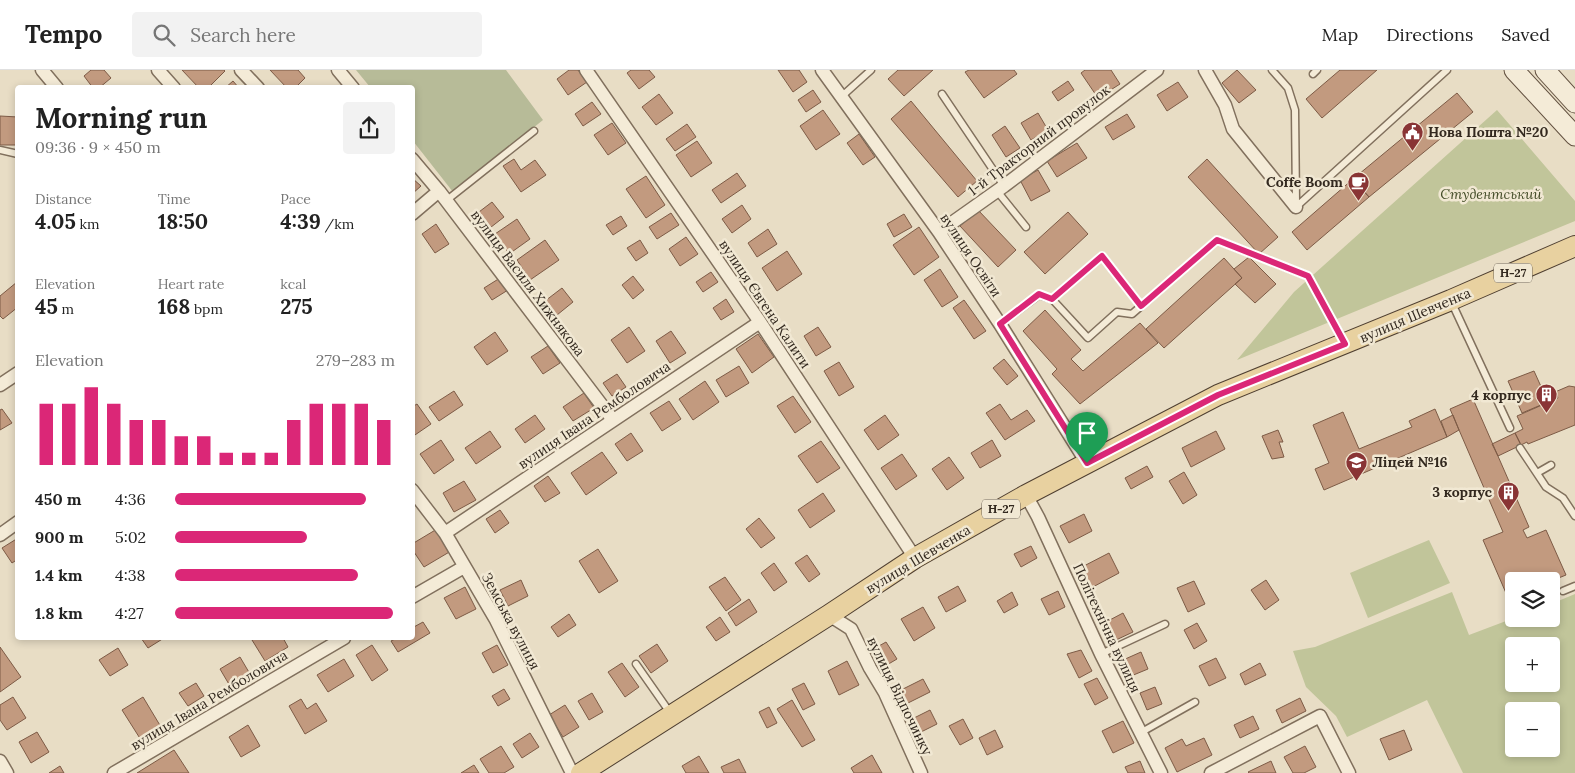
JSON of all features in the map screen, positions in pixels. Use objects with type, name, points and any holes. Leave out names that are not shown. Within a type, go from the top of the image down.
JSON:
[{"type":"main road","points":[[1514,70],[1575,136]]},
{"type":"main road","points":[[1545,70],[1575,103]]},
{"type":"main road","name":"вулиця Шевченка","points":[[581,773],[829,615],[914,558],[1026,495],[1218,395],[1451,300],[1575,246]]},
{"type":"street","points":[[42,70],[54,85]]},
{"type":"street","points":[[158,70],[171,85]]},
{"type":"street","points":[[241,70],[255,85]]},
{"type":"street","points":[[338,70],[350,85]]},
{"type":"street","name":"вулиця Євгена Калити","points":[[586,70],[760,322],[914,558]]},
{"type":"street","name":"вулиця Освіти","points":[[822,70],[939,232],[1000,324],[1087,463]]},
{"type":"street","name":"1-й Тракторний провулок","points":[[939,232],[1001,188],[1157,70]]},
{"type":"street","points":[[1205,70],[1225,105],[1233,129],[1296,207]]},
{"type":"street","name":"вулиця Василя Хижнякова","points":[[415,163],[443,196],[613,420]]},
{"type":"street","points":[[415,212],[443,196]]},
{"type":"street","name":"вулиця Івана Ремболовича","points":[[445,533],[760,322]]},
{"type":"street","points":[[0,385],[15,376]]},
{"type":"street","name":"Земська вулиця","points":[[415,494],[445,533],[496,620],[572,773]]},
{"type":"street","name":"Політехнічна вулиця","points":[[1026,495],[1160,773]]},
{"type":"street","points":[[0,535],[15,524]]},
{"type":"street","points":[[415,595],[464,567]]},
{"type":"street","name":"вулиця Відпочинку","points":[[829,615],[851,629],[870,668],[885,693],[921,773]]},
{"type":"street","name":"вулиця Івана Ремболовича","points":[[114,773],[341,640]]},
{"type":"street","points":[[1211,773],[1320,716],[1349,773]]},
{"type":"street","points":[[0,762],[7,773]]},
{"type":"lane","points":[[841,97],[871,70]]},
{"type":"lane","points":[[1272,70],[1288,88],[1295,110],[1296,207]]},
{"type":"lane","points":[[1296,207],[1447,70]]},
{"type":"lane","points":[[942,94],[1026,227]]},
{"type":"lane","points":[[443,196],[534,131]]},
{"type":"lane","points":[[0,150],[15,153]]},
{"type":"lane","points":[[1000,324],[1039,294],[1052,299],[1088,338],[1117,312],[1132,314],[1217,240],[1308,276],[1345,344]]},
{"type":"lane","points":[[1052,299],[1102,256],[1141,306]]},
{"type":"lane","points":[[1451,300],[1510,428]]},
{"type":"lane","points":[[1497,400],[1507,396]]},
{"type":"lane","points":[[1520,448],[1546,487],[1563,498],[1575,516]]},
{"type":"lane","points":[[1537,473],[1552,464]]},
{"type":"lane","points":[[1563,591],[1575,586]]},
{"type":"lane","points":[[1101,654],[1165,624]]},
{"type":"lane","points":[[636,664],[672,715]]},
{"type":"lane","points":[[1140,733],[1195,702]]},
{"type":"green space","points":[[356,70],[506,70],[543,120],[453,192],[415,144],[415,85],[368,85]]},
{"type":"green space","name":"Студентський","points":[[1497,110],[1575,201],[1575,221],[1237,360],[1294,292]]},
{"type":"green space","points":[[1429,540],[1450,583],[1368,618],[1350,573]]},
{"type":"green space","points":[[1452,592],[1469,635],[1505,621],[1505,627],[1560,627],[1560,600],[1575,594],[1575,773],[1463,773],[1427,700],[1347,737],[1336,716],[1306,687],[1293,651],[1315,647]]},
{"type":"building","points":[[91,70],[104,70],[111,78],[103,85],[91,85],[84,76]]},
{"type":"building","points":[[182,70],[225,71],[211,85],[196,85]]},
{"type":"building","points":[[270,70],[298,70],[305,78],[298,85],[284,85]]},
{"type":"building","points":[[569,70],[578,70],[587,82],[568,95],[557,79]]},
{"type":"building","points":[[631,70],[649,70],[655,77],[639,89],[627,73]]},
{"type":"building","points":[[778,70],[799,70],[807,82],[793,92]]},
{"type":"building","points":[[898,70],[933,70],[904,96],[888,79]]},
{"type":"building","points":[[969,70],[1014,70],[1017,74],[984,98],[965,72]]},
{"type":"building","points":[[1085,70],[1111,70],[1120,84],[1098,98],[1081,73]]},
{"type":"building","points":[[1237,70],[1256,90],[1239,103],[1222,83]]},
{"type":"building","points":[[1340,70],[1377,70],[1322,118],[1306,99]]},
{"type":"building","points":[[233,81],[236,85],[228,85]]},
{"type":"building","points":[[1068,81],[1074,90],[1058,101],[1052,92]]},
{"type":"building","points":[[1178,82],[1188,97],[1167,111],[1157,95]]},
{"type":"building","points":[[813,90],[821,102],[806,112],[798,100]]},
{"type":"building","points":[[1457,93],[1473,112],[1369,197],[1353,179]]},
{"type":"building","points":[[659,94],[673,113],[656,125],[642,107]]},
{"type":"building","points":[[911,101],[977,181],[958,197],[891,119]]},
{"type":"building","points":[[592,102],[601,114],[583,126],[575,114]]},
{"type":"building","points":[[823,110],[840,134],[816,150],[800,126]]},
{"type":"building","points":[[1038,113],[1048,130],[1031,140],[1021,123]]},
{"type":"building","points":[[1127,114],[1135,127],[1113,140],[1105,127]]},
{"type":"building","points":[[0,116],[15,117],[15,145],[0,145]]},
{"type":"building","points":[[612,123],[626,143],[608,155],[594,135]]},
{"type":"building","points":[[687,124],[696,137],[675,151],[666,139]]},
{"type":"building","points":[[1005,126],[1020,148],[1006,157],[992,135]]},
{"type":"building","points":[[859,134],[875,157],[863,165],[847,143]]},
{"type":"building","points":[[697,141],[712,163],[691,177],[676,155]]},
{"type":"building","points":[[1077,143],[1087,158],[1057,177],[1047,161]]},
{"type":"building","points":[[514,159],[521,170],[535,160],[546,175],[521,192],[503,166]]},
{"type":"building","points":[[1207,159],[1278,237],[1259,254],[1188,177]]},
{"type":"building","points":[[1038,170],[1050,191],[1031,201],[1020,180]]},
{"type":"building","points":[[737,173],[746,186],[721,203],[712,190]]},
{"type":"building","points":[[646,176],[665,205],[646,218],[626,189]]},
{"type":"building","points":[[1353,179],[1369,197],[1307,250],[1292,232]]},
{"type":"building","points":[[415,181],[421,186],[415,191]]},
{"type":"building","points":[[492,202],[504,217],[486,231],[475,215]]},
{"type":"building","points":[[742,205],[751,219],[732,233],[722,219]]},
{"type":"building","points":[[978,210],[1016,250],[998,267],[960,226]]},
{"type":"building","points":[[1068,212],[1088,234],[1045,274],[1024,252]]},
{"type":"building","points":[[671,213],[679,225],[657,239],[649,227]]},
{"type":"building","points":[[904,214],[912,227],[894,237],[887,224]]},
{"type":"building","points":[[621,216],[627,226],[613,235],[606,225]]},
{"type":"building","points":[[517,219],[530,239],[509,254],[495,234]]},
{"type":"building","points":[[436,224],[449,244],[435,253],[422,234]]},
{"type":"building","points":[[919,227],[939,257],[914,275],[893,245]]},
{"type":"building","points":[[768,229],[777,244],[757,257],[748,243]]},
{"type":"building","points":[[686,237],[698,254],[680,266],[669,249]]},
{"type":"building","points":[[545,240],[559,260],[530,280],[517,260]]},
{"type":"building","points":[[640,240],[648,253],[636,261],[627,248]]},
{"type":"building","points":[[787,251],[802,274],[777,291],[762,268]]},
{"type":"building","points":[[1249,257],[1276,284],[1255,303],[1235,284],[1242,278],[1234,269]]},
{"type":"building","points":[[1224,258],[1242,278],[1164,348],[1146,329]]},
{"type":"building","points":[[940,269],[958,297],[942,307],[924,280]]},
{"type":"building","points":[[711,272],[718,282],[703,292],[696,282]]},
{"type":"building","points":[[633,276],[644,290],[633,299],[622,285]]},
{"type":"building","points":[[500,278],[508,290],[492,300],[484,288]]},
{"type":"building","points":[[15,284],[15,309],[3,319],[0,316],[0,296]]},
{"type":"building","points":[[562,288],[573,302],[557,315],[545,301]]},
{"type":"building","points":[[726,299],[734,312],[721,320],[713,308]]},
{"type":"building","points":[[964,300],[986,331],[974,339],[953,308]]},
{"type":"building","points":[[1045,310],[1081,350],[1071,359],[1083,371],[1140,323],[1158,343],[1080,404],[1052,374],[1057,369],[1023,331]]},
{"type":"building","points":[[629,327],[645,351],[627,363],[611,340]]},
{"type":"building","points":[[818,327],[831,347],[816,356],[804,336]]},
{"type":"building","points":[[671,331],[686,353],[670,363],[656,341]]},
{"type":"building","points":[[495,332],[508,351],[487,365],[474,347]]},
{"type":"building","points":[[758,334],[774,357],[752,373],[736,349]]},
{"type":"building","points":[[548,346],[560,363],[543,374],[531,357]]},
{"type":"building","points":[[1004,359],[1018,376],[1007,385],[993,368]]},
{"type":"building","points":[[839,362],[854,387],[839,396],[824,371]]},
{"type":"building","points":[[739,366],[749,383],[726,397],[716,380]]},
{"type":"building","points":[[1534,371],[1548,402],[1522,413],[1508,381]]},
{"type":"building","points":[[617,374],[626,387],[612,396],[603,383]]},
{"type":"building","points":[[705,381],[719,402],[693,420],[679,399]]},
{"type":"building","name":"4 корпус","points":[[1569,386],[1575,387],[1575,425],[1521,445],[1515,433],[1523,429],[1517,416],[1558,398],[1555,392]]},
{"type":"building","points":[[454,391],[463,405],[439,421],[429,407]]},
{"type":"building","points":[[584,393],[594,408],[573,421],[563,407]]},
{"type":"building","points":[[793,396],[811,422],[795,433],[777,406]]},
{"type":"building","name":"3 корпус","points":[[1473,399],[1529,527],[1523,530],[1527,538],[1546,530],[1566,575],[1560,577],[1560,572],[1505,572],[1505,591],[1483,540],[1503,532],[1450,409]]},
{"type":"building","points":[[669,401],[681,419],[662,431],[650,413]]},
{"type":"building","points":[[417,404],[431,424],[415,435],[415,405]]},
{"type":"building","points":[[1000,404],[1011,420],[1027,410],[1035,421],[1005,440],[986,413]]},
{"type":"building","points":[[2,409],[12,423],[0,430],[0,410]]},
{"type":"building","points":[[1435,409],[1447,437],[1324,490],[1315,469],[1329,463],[1313,425],[1343,412],[1359,449],[1412,427],[1409,421]]},
{"type":"building","points":[[535,415],[545,429],[525,443],[515,429]]},
{"type":"building","points":[[885,415],[899,435],[878,450],[864,430]]},
{"type":"building","points":[[1453,415],[1459,430],[1447,437],[1441,421]]},
{"type":"building","points":[[1278,430],[1283,442],[1279,442],[1284,457],[1272,459],[1262,436]]},
{"type":"building","points":[[490,431],[501,447],[476,464],[465,448]]},
{"type":"building","points":[[1216,431],[1225,449],[1191,467],[1182,448]]},
{"type":"building","points":[[631,433],[643,451],[627,461],[615,444]]},
{"type":"building","points":[[1515,433],[1521,445],[1498,456],[1492,444]]},
{"type":"building","points":[[441,440],[454,460],[434,474],[420,454]]},
{"type":"building","points":[[992,440],[1001,456],[980,468],[971,453]]},
{"type":"building","points":[[821,441],[840,468],[817,483],[798,456]]},
{"type":"building","points":[[602,452],[617,473],[586,495],[571,473]]},
{"type":"building","points":[[902,454],[917,476],[896,490],[881,468]]},
{"type":"building","points":[[949,457],[964,478],[947,490],[932,469]]},
{"type":"building","points":[[1147,466],[1153,477],[1131,489],[1125,478]]},
{"type":"building","points":[[1184,472],[1197,495],[1183,504],[1169,481]]},
{"type":"building","points":[[548,476],[560,493],[545,502],[534,486]]},
{"type":"building","points":[[464,481],[476,500],[454,512],[443,493]]},
{"type":"building","points":[[823,493],[835,511],[810,528],[798,510]]},
{"type":"building","points":[[500,510],[509,523],[495,533],[486,519]]},
{"type":"building","points":[[1084,514],[1092,531],[1069,543],[1060,526]]},
{"type":"building","points":[[759,518],[775,538],[761,548],[746,529]]},
{"type":"building","points":[[437,529],[451,551],[424,567],[415,554],[415,542]]},
{"type":"building","points":[[15,540],[15,561],[12,563],[2,548]]},
{"type":"building","points":[[1031,546],[1037,558],[1021,567],[1014,554]]},
{"type":"building","points":[[598,549],[618,581],[599,593],[579,561]]},
{"type":"building","points":[[1109,553],[1119,573],[1091,588],[1080,568]]},
{"type":"building","points":[[807,555],[820,574],[809,582],[795,563]]},
{"type":"building","points":[[774,563],[787,582],[774,591],[761,573]]},
{"type":"building","points":[[725,577],[741,600],[726,611],[709,587]]},
{"type":"building","points":[[521,580],[528,596],[508,606],[500,590]]},
{"type":"building","points":[[1266,580],[1279,600],[1265,610],[1251,590]]},
{"type":"building","points":[[1194,581],[1205,604],[1188,612],[1177,588]]},
{"type":"building","points":[[958,586],[966,601],[946,612],[938,597]]},
{"type":"building","points":[[465,587],[476,609],[456,619],[444,598]]},
{"type":"building","points":[[1058,591],[1065,607],[1049,615],[1041,599]]},
{"type":"building","points":[[1012,592],[1018,605],[1004,613],[997,601]]},
{"type":"building","points":[[749,599],[757,612],[736,626],[728,613]]},
{"type":"building","points":[[923,607],[935,628],[914,641],[901,619]]},
{"type":"building","points":[[1123,613],[1133,632],[1116,640],[1106,622]]},
{"type":"building","points":[[569,614],[576,625],[558,637],[551,627]]},
{"type":"building","points":[[720,617],[730,632],[716,641],[706,627]]},
{"type":"building","points":[[423,622],[430,633],[398,652],[391,641],[415,640],[415,626]]},
{"type":"building","points":[[1197,623],[1207,641],[1194,649],[1184,630]]},
{"type":"building","points":[[142,640],[161,640],[148,648]]},
{"type":"building","points":[[252,640],[284,640],[288,647],[265,661]]},
{"type":"building","points":[[886,642],[897,659],[880,669],[870,651]]},
{"type":"building","points":[[657,644],[668,661],[651,673],[639,656]]},
{"type":"building","points":[[372,645],[388,670],[372,681],[356,655]]},
{"type":"building","points":[[497,645],[508,665],[493,673],[482,653]]},
{"type":"building","points":[[0,647],[21,677],[0,692]]},
{"type":"building","points":[[118,648],[128,665],[110,676],[99,660]]},
{"type":"building","points":[[1081,650],[1092,671],[1079,678],[1067,654]]},
{"type":"building","points":[[1141,652],[1148,669],[1131,676],[1123,660]]},
{"type":"building","points":[[240,657],[250,674],[230,686],[220,669]]},
{"type":"building","points":[[1216,658],[1226,678],[1209,686],[1199,666]]},
{"type":"building","points":[[344,659],[354,676],[328,692],[317,675]]},
{"type":"building","points":[[847,661],[859,685],[839,695],[828,671]]},
{"type":"building","points":[[622,663],[639,687],[625,697],[608,672]]},
{"type":"building","points":[[1260,663],[1266,675],[1245,685],[1240,674]]},
{"type":"building","points":[[1097,678],[1108,698],[1095,705],[1084,684]]},
{"type":"building","points":[[923,679],[930,692],[902,706],[895,693]]},
{"type":"building","points":[[196,683],[204,696],[188,706],[179,693]]},
{"type":"building","points":[[804,683],[815,704],[803,710],[792,689]]},
{"type":"building","points":[[1155,687],[1162,704],[1147,710],[1140,693]]},
{"type":"building","points":[[504,689],[510,699],[498,706],[492,696]]},
{"type":"building","points":[[592,693],[603,712],[589,720],[578,701]]},
{"type":"building","points":[[13,697],[26,718],[7,730],[0,720],[0,705]]},
{"type":"building","points":[[143,697],[161,727],[141,740],[122,710]]},
{"type":"building","points":[[1300,698],[1306,711],[1282,723],[1276,710]]},
{"type":"building","points":[[301,699],[307,709],[316,703],[327,721],[305,734],[289,706]]},
{"type":"building","points":[[792,700],[815,740],[802,747],[777,709]]},
{"type":"building","points":[[565,705],[579,727],[563,737],[549,715]]},
{"type":"building","points":[[769,707],[777,723],[767,728],[759,712]]},
{"type":"building","points":[[930,710],[937,724],[917,734],[910,720]]},
{"type":"building","points":[[1253,716],[1259,729],[1240,738],[1234,725]]},
{"type":"building","points":[[963,719],[973,738],[960,745],[949,726]]},
{"type":"building","points":[[1123,721],[1134,743],[1113,753],[1102,731]]},
{"type":"building","points":[[248,725],[260,746],[241,757],[229,737]]},
{"type":"building","points":[[995,730],[1003,747],[987,755],[979,738]]},
{"type":"building","points":[[1404,730],[1412,750],[1389,760],[1380,739]]},
{"type":"building","points":[[37,732],[49,752],[31,763],[19,742]]},
{"type":"building","points":[[530,733],[539,747],[522,758],[513,744]]},
{"type":"building","points":[[1204,738],[1212,755],[1177,772],[1165,748],[1182,739],[1186,746]]},
{"type":"building","points":[[501,746],[514,767],[504,773],[489,773],[480,759]]},
{"type":"building","points":[[1305,746],[1316,767],[1304,773],[1293,773],[1284,757]]},
{"type":"building","points":[[174,750],[189,773],[137,773]]},
{"type":"building","points":[[872,755],[882,773],[854,773],[851,768]]},
{"type":"building","points":[[699,756],[709,773],[686,773],[682,766]]},
{"type":"building","points":[[739,759],[746,773],[724,773],[721,767]]},
{"type":"building","points":[[1140,761],[1145,773],[1128,773],[1125,767]]},
{"type":"building","points":[[1271,761],[1276,773],[1248,772]]},
{"type":"building","points":[[474,765],[479,773],[461,773]]},
{"type":"building","points":[[60,766],[64,773],[49,773]]},
{"type":"place","name":"Нова Пошта №20","points":[[1412,151]]},
{"type":"place","name":"Coffe Boom","points":[[1359,201]]},
{"type":"place","name":"4 корпус","points":[[1547,414]]},
{"type":"place","name":"Ліцей №16","points":[[1356,481]]},
{"type":"place","name":"3 корпус","points":[[1508,511]]},
{"type":"route","points":[[1217,240],[1308,276],[1345,344],[1218,395],[1087,463],[1000,324],[1039,294],[1052,299],[1102,256],[1141,306],[1217,240]]}]
